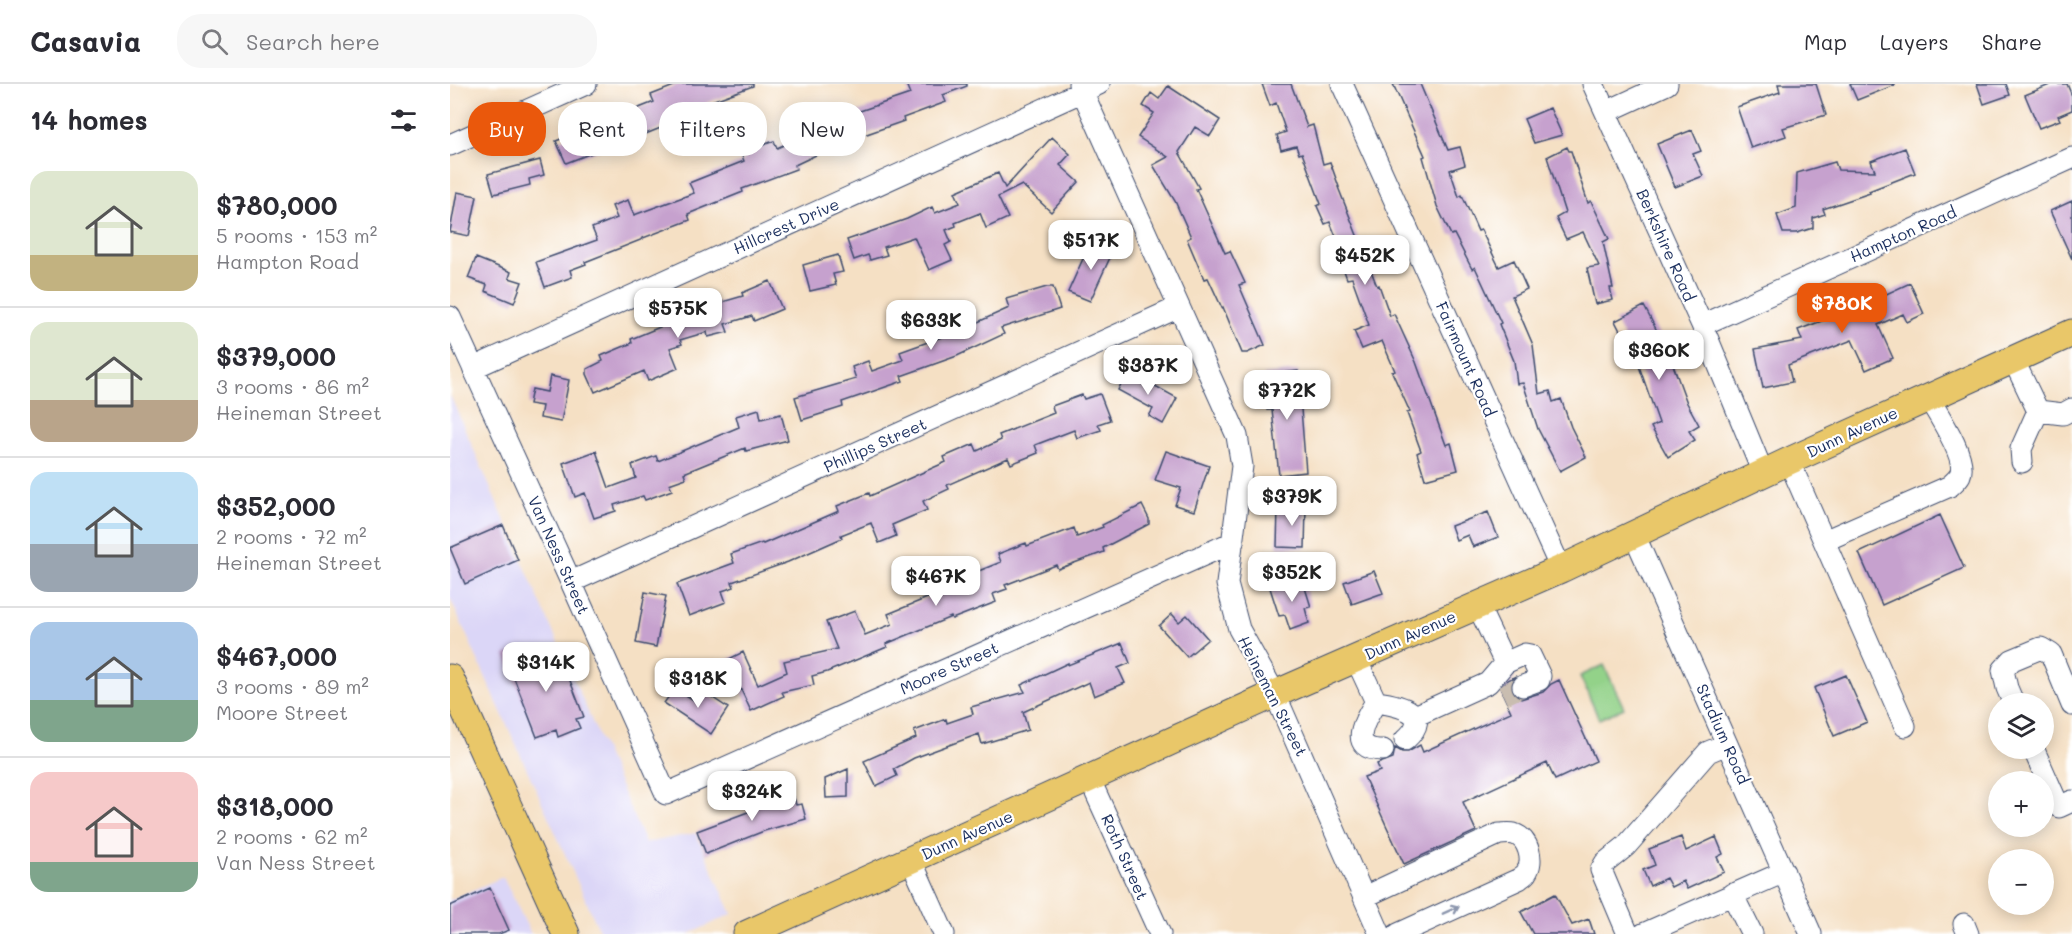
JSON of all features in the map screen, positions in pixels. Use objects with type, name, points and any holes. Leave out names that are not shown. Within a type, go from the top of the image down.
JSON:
[{"type":"main road","name":"Dunn Avenue","points":[[747,934],[1275,694],[1561,569],[1762,473],[2072,333]]},
{"type":"main road","points":[[450,678],[566,934]]},
{"type":"street","points":[[450,145],[586,84]]},
{"type":"street","name":"Fairmount Road","points":[[1342,84],[1561,569]]},
{"type":"street","name":"Berkshire Road","points":[[1593,84],[1702,325],[1762,473]]},
{"type":"street","points":[[1606,112],[1667,84]]},
{"type":"street","name":"Heineman Street","points":[[1087,86],[1179,307],[1237,436],[1242,466],[1227,584],[1239,629],[1275,694],[1380,934]]},
{"type":"street","name":"Hillcrest Drive","points":[[473,368],[1087,86]]},
{"type":"street","name":"Hampton Road","points":[[1702,325],[2072,158]]},
{"type":"street","name":"Phillips Street","points":[[571,582],[1179,307]]},
{"type":"street","name":"Van Ness Street","points":[[450,317],[666,794]]},
{"type":"street","points":[[2013,360],[2038,411]]},
{"type":"street","points":[[1824,541],[1950,486],[1960,475],[1962,464],[1958,451],[1928,397]]},
{"type":"street","points":[[2038,411],[2063,414],[2072,409]]},
{"type":"street","points":[[2022,462],[2021,449],[2038,411]]},
{"type":"street","points":[[1789,461],[1905,726]]},
{"type":"street","name":"Stadium Road","points":[[1634,534],[1812,934]]},
{"type":"street","name":"Moore Street","points":[[666,794],[1233,542]]},
{"type":"street","points":[[1478,606],[1506,663]]},
{"type":"street","points":[[2009,693],[2003,670],[2012,660],[2041,648],[2051,654],[2072,705]]},
{"type":"street","points":[[1415,716],[1495,689],[1506,663],[1525,654],[1530,655],[1540,676],[1539,680],[1523,686]]},
{"type":"street","points":[[1356,659],[1376,702]]},
{"type":"street","points":[[1376,702],[1397,705],[1411,711],[1415,716],[1416,726],[1405,740]]},
{"type":"street","points":[[1376,702],[1366,717],[1361,737],[1368,748],[1383,750]]},
{"type":"street","points":[[1628,934],[1601,870],[1605,863],[1626,846],[1708,752],[1727,744]]},
{"type":"street","points":[[2039,759],[2059,807],[2072,801]]},
{"type":"street","name":"Roth Street","points":[[1090,780],[1160,934]]},
{"type":"street","points":[[1364,897],[1499,834],[1514,834],[1525,842],[1529,850],[1528,872],[1519,879],[1398,934]]},
{"type":"street","points":[[911,860],[944,934]]},
{"type":"street","points":[[1643,934],[1784,872]]},
{"type":"street","points":[[1732,894],[1752,934]]},
{"type":"shaded area","points":[[450,395],[645,843],[696,833],[732,914],[689,934],[602,934],[600,932],[450,598]]},
{"type":"shaded area","points":[[503,877],[531,934],[450,934],[450,900]]},
{"type":"green space","points":[[1604,665],[1624,708],[1599,719],[1580,676]]},
{"type":"building","points":[[679,84],[753,84],[753,86],[709,102],[659,102],[659,129],[647,133],[647,105],[654,102],[651,95]]},
{"type":"building","points":[[906,84],[967,84],[967,86],[943,95],[946,102],[903,118],[904,121],[866,134],[866,109],[910,94]]},
{"type":"building","points":[[1262,84],[1291,84],[1307,127],[1313,125],[1323,164],[1330,162],[1377,286],[1379,285],[1390,316],[1394,314],[1416,362],[1446,445],[1451,443],[1458,470],[1425,479],[1417,453],[1421,451],[1407,413],[1410,412],[1392,372],[1395,371],[1382,341],[1362,349],[1354,331],[1369,325],[1352,278],[1347,279],[1337,251],[1341,249],[1330,222],[1325,224],[1317,206],[1321,204],[1302,153],[1299,154],[1296,146],[1281,150],[1277,135],[1286,132],[1276,103],[1270,106]]},
{"type":"building","points":[[1393,84],[1420,84],[1448,150],[1460,147],[1465,165],[1450,170],[1459,197],[1462,195],[1478,231],[1481,230],[1499,267],[1514,260],[1527,289],[1512,296],[1533,345],[1539,394],[1550,391],[1553,402],[1561,399],[1571,427],[1586,457],[1560,471],[1538,429],[1523,383],[1517,384],[1514,361],[1499,324],[1501,323],[1475,267],[1472,269],[1454,234],[1451,235],[1437,206],[1423,157],[1425,156]]},
{"type":"building","points":[[1778,84],[1816,84],[1826,115],[1783,128],[1786,136],[1751,148],[1737,107],[1780,92]]},
{"type":"building","points":[[1850,84],[1895,84],[1895,85],[1857,100]]},
{"type":"building","points":[[1977,84],[2006,84],[2010,95],[1984,104]]},
{"type":"building","points":[[2052,84],[2067,84],[2072,96],[2072,110],[2058,116],[2060,120],[2039,128],[2025,95]]},
{"type":"building","points":[[1168,86],[1220,120],[1210,136],[1195,127],[1179,152],[1199,188],[1196,189],[1225,253],[1230,251],[1245,283],[1239,285],[1265,345],[1247,353],[1242,353],[1223,307],[1208,278],[1204,279],[1187,239],[1191,237],[1175,201],[1153,165],[1168,157],[1138,137],[1154,113],[1143,106],[1151,93],[1159,99]]},
{"type":"building","points":[[1550,108],[1562,135],[1534,143],[1524,119]]},
{"type":"building","points":[[1692,130],[1701,151],[1693,154],[1703,176],[1675,187],[1657,144]]},
{"type":"building","points":[[1052,137],[1070,154],[1060,165],[1079,182],[1051,212],[1022,185],[998,197],[1008,218],[986,228],[980,213],[955,223],[956,226],[946,230],[951,242],[945,245],[952,260],[929,270],[914,237],[884,247],[887,255],[870,260],[868,255],[854,260],[847,240],[907,219],[932,207],[935,213],[960,203],[955,192],[998,173],[1005,188]]},
{"type":"building","points":[[774,141],[777,148],[779,147],[779,156],[814,156],[795,165],[796,169],[742,189],[743,192],[688,214],[690,220],[585,262],[586,264],[570,270],[572,277],[545,287],[536,262],[597,240],[592,228],[617,218],[612,206],[628,200],[634,215],[694,193],[689,183],[744,161],[742,156],[767,156],[767,144]]},
{"type":"building","points":[[1567,147],[1571,151],[1588,203],[1591,201],[1609,239],[1603,242],[1613,288],[1610,288],[1613,300],[1595,304],[1587,268],[1599,266],[1583,232],[1566,239],[1556,218],[1565,213],[1547,157]]},
{"type":"building","points":[[1905,148],[1915,173],[1869,191],[1870,193],[1823,209],[1825,214],[1813,218],[1813,228],[1797,233],[1783,233],[1777,215],[1796,208],[1797,173],[1835,162],[1838,170],[1875,171],[1871,161]]},
{"type":"building","points":[[563,156],[584,156],[566,163]]},
{"type":"building","points":[[540,160],[544,175],[529,179],[530,185],[494,194],[488,174]]},
{"type":"building","points":[[457,192],[477,196],[469,236],[450,232]]},
{"type":"building","points":[[2072,201],[2072,259],[2050,211]]},
{"type":"building","points":[[1091,241],[1113,251],[1090,301],[1068,292]]},
{"type":"building","points":[[838,255],[843,272],[833,274],[836,285],[810,291],[803,265]]},
{"type":"building","points":[[476,258],[511,272],[509,278],[522,282],[514,303],[485,291],[487,285],[468,278]]},
{"type":"building","points":[[770,281],[782,309],[754,321],[752,316],[725,324],[728,332],[708,337],[707,332],[680,340],[682,344],[670,348],[678,368],[648,381],[644,371],[595,392],[587,369],[603,361],[601,356],[632,343],[631,339],[672,322],[674,326],[715,314],[712,305],[743,296],[742,293]]},
{"type":"building","points":[[1910,283],[1924,314],[1907,322],[1903,314],[1878,325],[1893,358],[1866,370],[1852,340],[1788,365],[1792,382],[1763,388],[1755,349],[1802,340],[1798,330],[1840,314],[1835,303],[1862,291],[1867,303]]},
{"type":"building","points":[[1053,287],[1060,309],[1001,328],[1004,334],[957,356],[901,376],[903,381],[842,402],[843,407],[802,420],[795,397],[856,379],[852,367],[868,361],[872,371],[903,360],[900,352],[953,333],[945,316],[970,304],[978,322],[1009,308],[1006,299]]},
{"type":"building","points":[[1644,306],[1669,354],[1687,403],[1699,425],[1689,431],[1695,440],[1668,457],[1651,427],[1659,423],[1633,349],[1630,350],[1615,321]]},
{"type":"building","points":[[1128,371],[1177,398],[1163,424],[1149,416],[1153,409],[1118,390]]},
{"type":"building","points":[[1298,371],[1306,472],[1279,475],[1272,410],[1267,410],[1264,375]]},
{"type":"building","points":[[550,376],[569,380],[561,422],[540,418],[542,406],[529,404],[532,389],[547,392]]},
{"type":"building","points":[[1100,394],[1110,420],[1098,424],[1101,430],[1077,438],[1074,430],[1035,445],[1038,453],[1011,464],[1008,458],[947,485],[949,489],[923,501],[927,510],[892,525],[896,536],[879,543],[871,523],[841,535],[842,538],[788,562],[732,582],[734,587],[722,591],[726,602],[689,616],[677,584],[734,563],[731,554],[763,544],[839,511],[837,506],[869,493],[870,496],[946,462],[944,457],[974,444],[977,451],[1001,440],[999,435],[1054,413],[1052,406],[1082,395],[1084,399]]},
{"type":"building","points":[[759,409],[761,419],[781,414],[788,440],[746,451],[745,448],[684,473],[686,478],[669,484],[672,490],[645,500],[643,496],[614,505],[616,511],[594,518],[585,493],[575,497],[563,463],[596,451],[609,488],[636,478],[632,465],[656,456],[658,461],[739,427],[736,416]]},
{"type":"building","points":[[1166,451],[1209,466],[1194,511],[1175,505],[1181,488],[1155,480]]},
{"type":"building","points":[[1142,505],[1149,524],[1103,548],[1104,552],[1058,569],[1056,565],[1005,585],[1007,589],[993,594],[996,602],[952,619],[951,617],[886,644],[887,647],[812,676],[814,685],[782,692],[784,696],[751,711],[727,660],[743,652],[758,685],[787,672],[784,661],[837,649],[826,622],[855,611],[865,635],[892,624],[888,614],[942,592],[938,584],[955,577],[956,580],[1001,562],[998,554],[1026,543],[1027,546],[1074,528],[1077,537],[1103,527],[1102,525]]},
{"type":"building","points":[[1278,507],[1306,507],[1305,548],[1277,547]]},
{"type":"building","points":[[1488,512],[1498,537],[1473,547],[1468,535],[1456,540],[1451,526]]},
{"type":"building","points":[[1940,515],[1964,568],[1882,605],[1859,553]]},
{"type":"building","points":[[503,525],[518,560],[465,584],[450,548]]},
{"type":"building","points":[[1374,571],[1383,593],[1352,604],[1344,582]]},
{"type":"building","points":[[1302,578],[1311,607],[1305,608],[1309,623],[1290,630],[1285,615],[1279,616],[1270,588]]},
{"type":"building","points":[[645,592],[666,596],[656,647],[636,643]]},
{"type":"building","points":[[1172,614],[1179,622],[1187,615],[1208,639],[1187,657],[1159,626]]},
{"type":"building","points":[[1122,643],[1130,663],[1118,668],[1125,683],[1094,696],[1089,682],[1023,712],[1028,730],[982,744],[979,734],[914,758],[894,769],[897,776],[876,786],[864,761],[916,738],[914,731],[946,719],[947,723],[973,714],[971,707],[1025,692],[1021,685],[1068,663],[1068,665]]},
{"type":"building","points":[[525,647],[531,663],[559,652],[584,717],[576,719],[580,728],[558,737],[556,730],[537,737],[505,655]]},
{"type":"building","points":[[1846,675],[1867,722],[1834,736],[1814,688]]},
{"type":"building","points":[[1516,676],[1511,683],[1511,690],[1521,699],[1543,692],[1559,680],[1596,761],[1555,780],[1547,763],[1463,802],[1476,831],[1404,864],[1364,777],[1380,771],[1377,764],[1393,758],[1395,748],[1408,752],[1420,745],[1423,752],[1511,712],[1500,688]]},
{"type":"building","points":[[675,688],[695,701],[701,690],[728,708],[711,734],[664,703]]},
{"type":"building","points":[[848,769],[848,797],[826,798],[825,779]]},
{"type":"building","points":[[764,789],[768,804],[794,797],[796,805],[802,804],[806,819],[764,831],[706,854],[697,831],[756,809],[751,792]]},
{"type":"building","points":[[1681,837],[1686,851],[1716,837],[1723,854],[1717,857],[1724,872],[1687,889],[1683,881],[1671,887],[1666,878],[1650,886],[1643,870],[1655,865],[1649,849]]},
{"type":"building","points":[[490,888],[509,930],[499,934],[450,934],[450,906]]},
{"type":"building","points":[[1555,894],[1572,925],[1589,919],[1594,934],[1533,934],[1521,912]]},
{"type":"tunnel","points":[[1503,695],[1523,686]]}]
